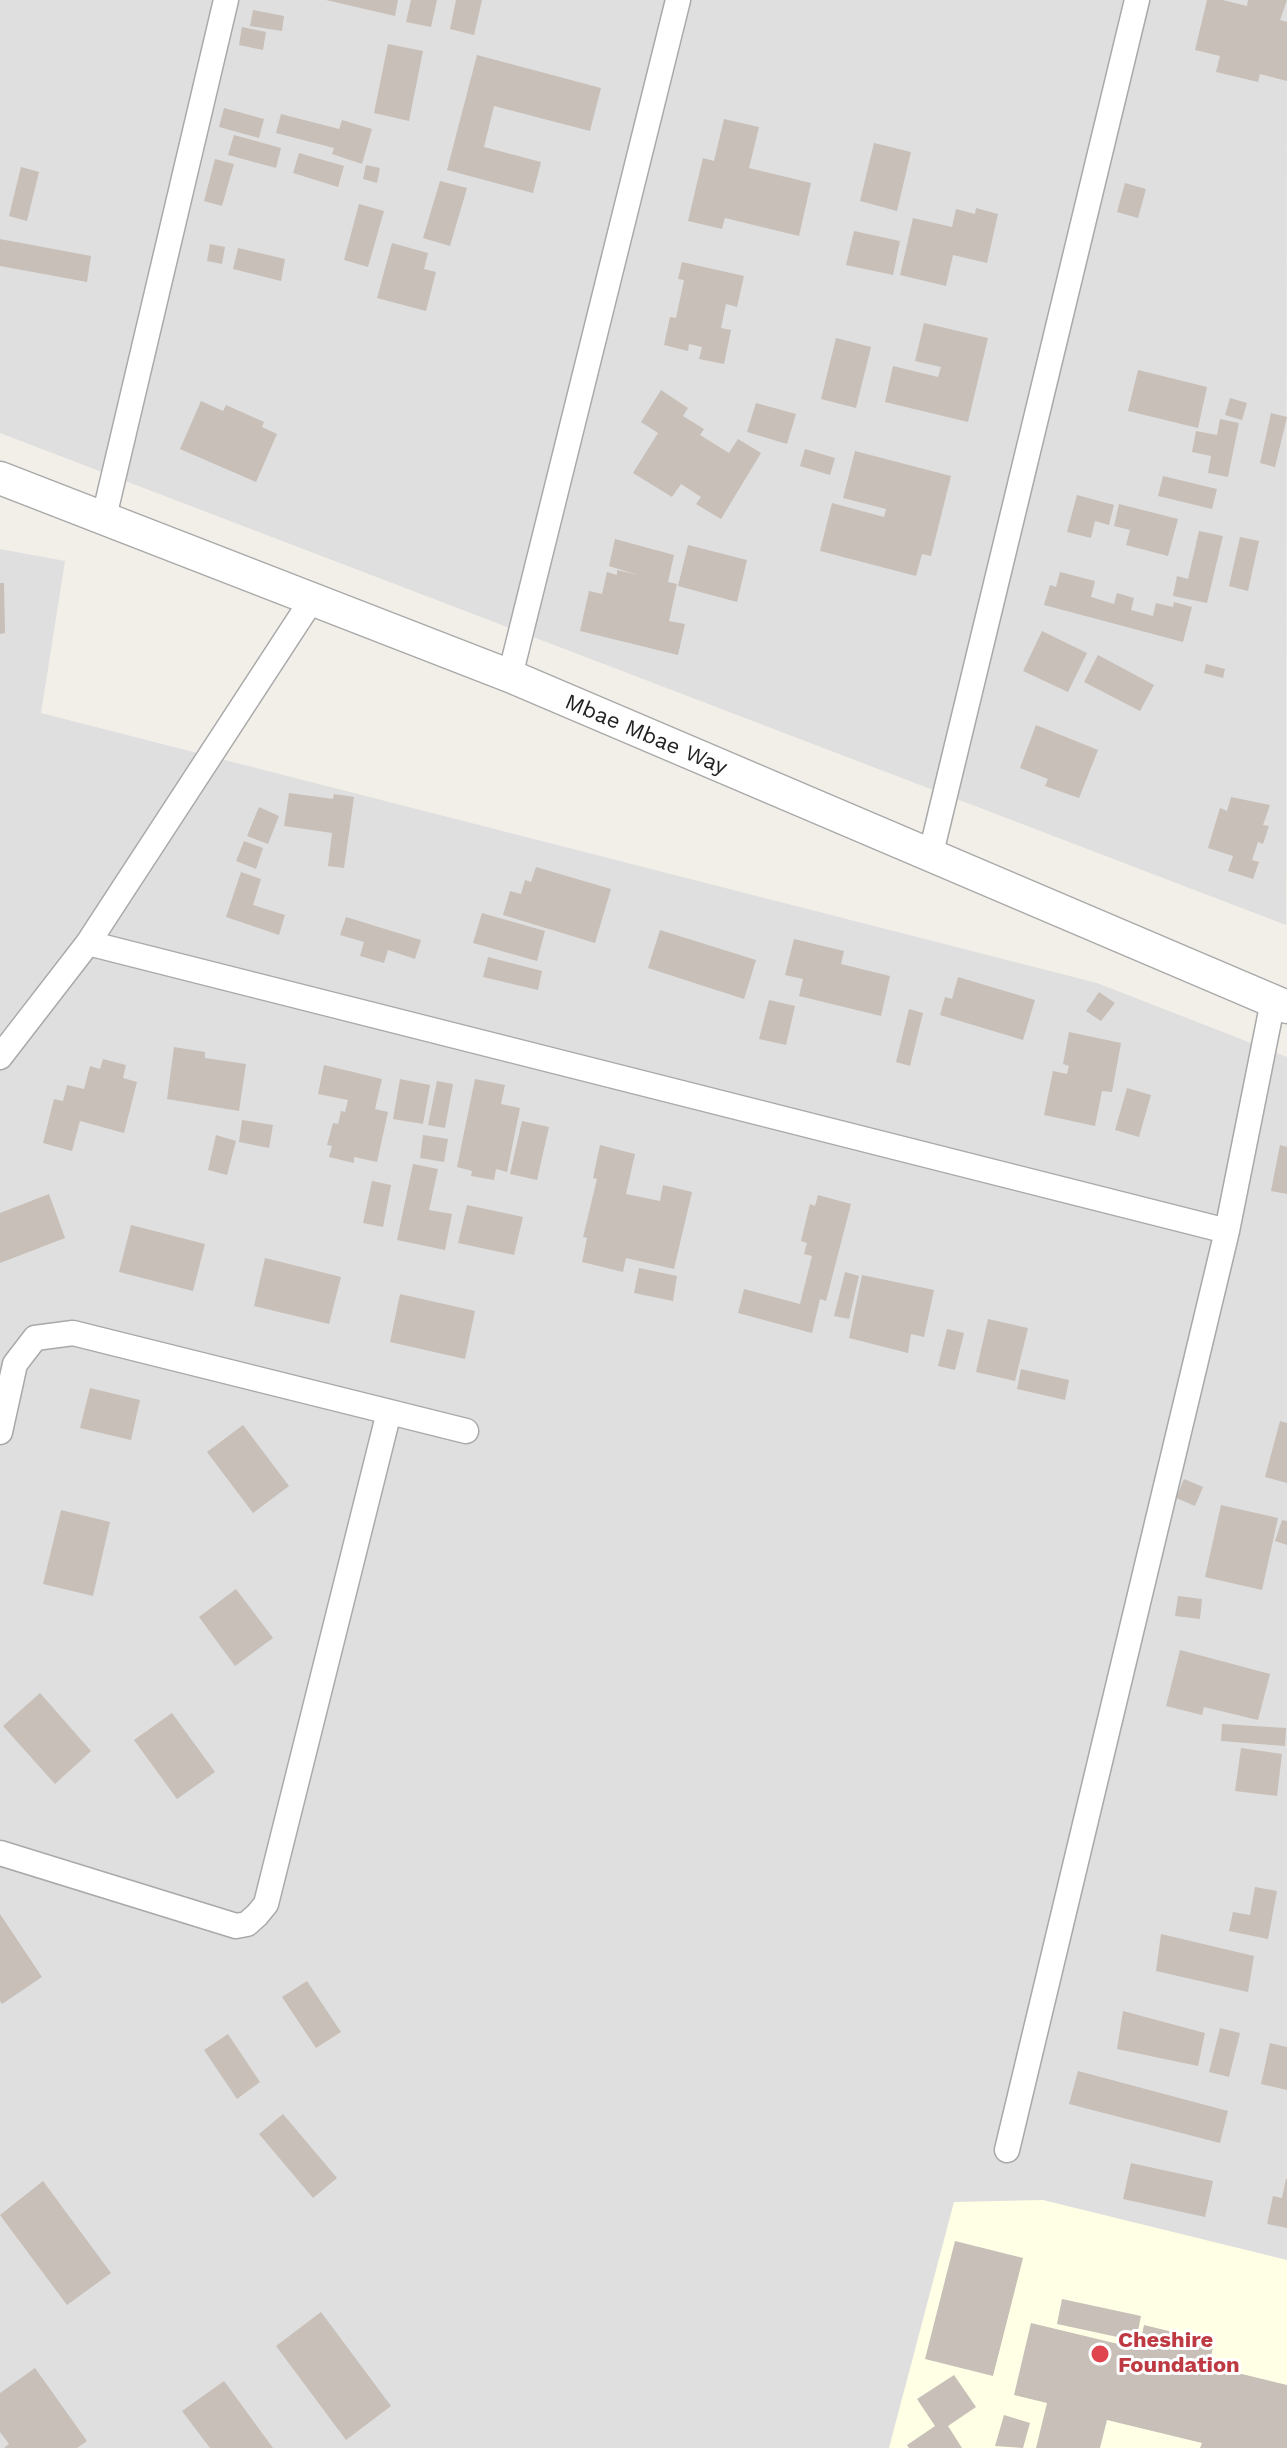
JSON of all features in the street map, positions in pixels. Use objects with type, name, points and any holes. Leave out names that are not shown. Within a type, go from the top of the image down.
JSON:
[{"type":"street","points":[[104,517],[226,0]]},
{"type":"street","points":[[510,676],[678,0]]},
{"type":"street","points":[[930,857],[1137,0]]},
{"type":"street","name":"Mbae Mbae Way","points":[[0,478],[510,676],[1280,1004]]},
{"type":"street","points":[[0,1057],[88,943],[313,598]]},
{"type":"street","points":[[88,943],[1227,1231]]},
{"type":"street","points":[[1007,2150],[1280,1004]]},
{"type":"street","points":[[0,1432],[15,1364],[35,1338],[73,1333],[466,1431]]},
{"type":"street","points":[[0,1853],[236,1926],[247,1924],[257,1915],[266,1904],[389,1412]]},
{"type":"shaded area","points":[[0,0],[1287,0],[1286,925],[0,433]]},
{"type":"shaded area","points":[[0,549],[65,561],[41,713],[1097,983],[1287,1057],[1287,2448],[0,2448]]},
{"type":"shaded area","name":"Cheshire Foundation","points":[[1043,2200],[1287,2260],[1287,2448],[889,2448],[954,2202]]},
{"type":"building","points":[[326,0],[398,0],[395,16]]},
{"type":"building","points":[[411,0],[437,0],[431,27],[406,22]]},
{"type":"building","points":[[456,0],[482,0],[474,35],[450,29]]},
{"type":"building","points":[[1207,0],[1247,6],[1248,0],[1287,0],[1280,20],[1287,22],[1287,81],[1260,74],[1258,82],[1216,72],[1220,56],[1195,50]]},
{"type":"building","points":[[253,10],[284,16],[282,31],[250,26]]},
{"type":"building","points":[[242,27],[266,32],[263,50],[239,45]]},
{"type":"building","points":[[388,44],[423,51],[409,121],[374,113]]},
{"type":"building","points":[[477,55],[601,88],[590,131],[494,106],[484,147],[541,162],[533,193],[447,170]]},
{"type":"building","points":[[224,108],[264,119],[259,138],[219,127]]},
{"type":"building","points":[[281,114],[339,129],[342,120],[372,129],[362,164],[332,154],[334,148],[276,133]]},
{"type":"building","points":[[724,119],[759,127],[749,168],[811,183],[799,236],[725,218],[722,229],[688,221],[703,158],[714,161]]},
{"type":"building","points":[[234,135],[281,148],[276,168],[228,155]]},
{"type":"building","points":[[874,143],[911,152],[897,211],[860,201]]},
{"type":"building","points":[[299,153],[344,166],[338,187],[293,173]]},
{"type":"building","points":[[215,159],[234,164],[222,206],[204,201]]},
{"type":"building","points":[[366,165],[380,168],[377,183],[363,179]]},
{"type":"building","points":[[21,167],[39,172],[27,221],[9,216]]},
{"type":"building","points":[[440,181],[467,188],[450,246],[423,238]]},
{"type":"building","points":[[1125,183],[1146,189],[1138,218],[1117,212]]},
{"type":"building","points":[[359,204],[384,211],[368,267],[344,260]]},
{"type":"building","points":[[976,208],[998,214],[987,263],[953,255],[946,286],[900,275],[913,218],[952,227],[956,209],[975,214]]},
{"type":"building","points":[[854,231],[900,241],[893,275],[846,265]]},
{"type":"building","points":[[0,239],[91,256],[87,282],[0,266]]},
{"type":"building","points":[[392,243],[428,253],[424,269],[436,272],[426,311],[377,298]]},
{"type":"building","points":[[210,244],[225,247],[222,264],[207,261]]},
{"type":"building","points":[[238,248],[285,259],[281,281],[233,269]]},
{"type":"building","points":[[682,262],[744,276],[737,307],[726,304],[721,328],[731,330],[724,364],[699,359],[702,347],[689,344],[688,351],[664,345],[670,317],[676,318],[684,280],[678,279]]},
{"type":"building","points":[[924,323],[988,338],[968,422],[885,402],[893,366],[938,377],[941,367],[915,361]]},
{"type":"building","points":[[836,338],[871,347],[856,408],[821,399]]},
{"type":"building","points":[[1138,370],[1207,387],[1198,428],[1128,411]]},
{"type":"building","points":[[661,390],[688,408],[683,416],[704,429],[700,435],[729,453],[738,439],[761,453],[721,519],[696,504],[701,497],[681,484],[672,497],[633,473],[658,433],[641,422]]},
{"type":"building","points":[[1230,398],[1247,403],[1242,420],[1225,415]]},
{"type":"building","points":[[201,401],[223,411],[226,405],[264,422],[262,427],[277,434],[256,482],[180,449]]},
{"type":"building","points":[[756,403],[796,414],[787,444],[747,432]]},
{"type":"building","points":[[1271,413],[1287,417],[1275,467],[1260,463]]},
{"type":"building","points":[[1220,419],[1239,423],[1228,477],[1208,473],[1211,456],[1192,452],[1196,431],[1217,435]]},
{"type":"building","points":[[805,449],[835,458],[830,475],[800,466]]},
{"type":"building","points":[[855,451],[951,476],[931,556],[922,554],[916,576],[820,551],[832,503],[884,517],[886,509],[843,498]]},
{"type":"building","points":[[1163,476],[1217,489],[1212,509],[1158,496]]},
{"type":"building","points":[[1077,495],[1114,505],[1109,525],[1095,521],[1091,538],[1067,532]]},
{"type":"building","points":[[1119,504],[1178,519],[1168,556],[1126,545],[1130,530],[1114,526]]},
{"type":"building","points":[[1199,531],[1223,536],[1207,603],[1173,596],[1177,576],[1188,579]]},
{"type":"building","points":[[1240,537],[1259,541],[1248,591],[1229,586]]},
{"type":"building","points":[[615,539],[674,555],[668,582],[677,584],[669,621],[685,624],[678,655],[580,631],[589,591],[602,594],[607,572],[617,575],[617,570],[638,575],[609,566]]},
{"type":"building","points":[[688,545],[747,560],[737,602],[678,586]]},
{"type":"building","points":[[1060,572],[1095,581],[1091,597],[1114,604],[1117,593],[1134,598],[1131,610],[1153,616],[1156,603],[1173,607],[1174,602],[1192,607],[1183,642],[1044,605],[1050,585],[1056,587]]},
{"type":"building","points":[[0,583],[4,583],[5,633],[0,634]]},
{"type":"building","points":[[1042,631],[1087,653],[1068,692],[1023,671]]},
{"type":"building","points":[[1098,655],[1154,685],[1140,711],[1084,682]]},
{"type":"building","points":[[1206,664],[1225,669],[1223,678],[1204,673]]},
{"type":"building","points":[[1036,725],[1098,750],[1079,798],[1045,786],[1048,779],[1020,768]]},
{"type":"building","points":[[289,793],[333,799],[334,794],[354,797],[344,868],[328,866],[332,833],[284,826]]},
{"type":"building","points":[[1231,797],[1270,805],[1263,825],[1269,826],[1263,844],[1258,842],[1252,860],[1259,862],[1253,879],[1228,871],[1233,856],[1208,848],[1220,808],[1227,811]]},
{"type":"building","points":[[259,807],[279,816],[268,844],[247,836]]},
{"type":"building","points":[[244,841],[263,848],[256,869],[236,861]]},
{"type":"building","points":[[536,867],[611,889],[595,943],[503,915],[510,891],[521,894],[525,880],[531,882]]},
{"type":"building","points":[[241,872],[261,879],[253,905],[285,915],[279,935],[226,917]]},
{"type":"building","points":[[482,913],[545,931],[537,961],[473,943]]},
{"type":"building","points":[[346,917],[421,940],[415,959],[388,950],[384,963],[360,956],[364,942],[340,935]]},
{"type":"building","points":[[660,930],[756,960],[744,999],[648,968]]},
{"type":"building","points":[[794,939],[844,951],[841,964],[890,976],[881,1016],[799,996],[803,979],[785,975]]},
{"type":"building","points":[[488,957],[542,971],[538,990],[483,977]]},
{"type":"building","points":[[958,977],[1035,1000],[1023,1040],[940,1015],[945,997],[952,999]]},
{"type":"building","points":[[1099,992],[1115,1003],[1101,1021],[1086,1011]]},
{"type":"building","points":[[769,1000],[795,1006],[786,1045],[759,1039]]},
{"type":"building","points":[[909,1009],[923,1013],[910,1066],[896,1062]]},
{"type":"building","points":[[1069,1032],[1121,1043],[1112,1092],[1102,1091],[1095,1126],[1044,1115],[1053,1071],[1067,1074],[1069,1066],[1063,1064]]},
{"type":"building","points":[[174,1047],[205,1052],[205,1058],[246,1064],[239,1111],[167,1099]]},
{"type":"building","points":[[103,1059],[126,1065],[123,1078],[137,1082],[124,1133],[80,1121],[72,1151],[43,1143],[54,1099],[63,1101],[67,1085],[84,1089],[90,1066],[100,1069]]},
{"type":"building","points":[[324,1065],[382,1079],[375,1109],[388,1112],[377,1162],[354,1157],[354,1163],[329,1157],[332,1146],[327,1145],[333,1123],[338,1124],[348,1100],[318,1094]]},
{"type":"building","points":[[400,1079],[430,1085],[423,1124],[393,1119]]},
{"type":"building","points":[[475,1079],[505,1085],[501,1104],[520,1108],[507,1172],[496,1169],[494,1180],[471,1176],[472,1171],[457,1167]]},
{"type":"building","points":[[437,1081],[453,1084],[445,1128],[428,1125]]},
{"type":"building","points":[[1127,1088],[1151,1095],[1139,1137],[1115,1130]]},
{"type":"building","points":[[242,1120],[273,1125],[269,1148],[239,1142]]},
{"type":"building","points":[[522,1121],[549,1127],[537,1180],[510,1174]]},
{"type":"building","points":[[216,1135],[236,1141],[227,1175],[208,1170]]},
{"type":"building","points":[[423,1135],[448,1139],[444,1162],[420,1158]]},
{"type":"building","points":[[600,1145],[635,1154],[626,1194],[660,1201],[663,1185],[692,1192],[674,1269],[626,1258],[623,1272],[582,1262],[587,1238],[583,1237],[597,1179],[593,1178]]},
{"type":"building","points":[[1280,1145],[1287,1147],[1287,1194],[1271,1191]]},
{"type":"building","points":[[413,1164],[438,1169],[429,1210],[452,1214],[445,1250],[397,1240]]},
{"type":"building","points":[[372,1181],[391,1185],[383,1227],[363,1223]]},
{"type":"building","points":[[49,1194],[65,1238],[0,1263],[0,1213]]},
{"type":"building","points":[[818,1195],[851,1204],[826,1301],[820,1299],[812,1333],[738,1313],[744,1289],[800,1304],[812,1256],[804,1254],[807,1243],[801,1241],[810,1204],[815,1206]]},
{"type":"building","points":[[467,1205],[523,1217],[514,1255],[458,1243]]},
{"type":"building","points":[[131,1225],[205,1244],[193,1291],[119,1272]]},
{"type":"building","points":[[265,1258],[341,1277],[329,1324],[254,1306]]},
{"type":"building","points":[[639,1268],[677,1276],[673,1301],[634,1293]]},
{"type":"building","points":[[845,1272],[859,1276],[849,1319],[834,1316]]},
{"type":"building","points":[[862,1275],[934,1290],[924,1337],[911,1334],[908,1353],[849,1338]]},
{"type":"building","points":[[400,1294],[475,1311],[465,1359],[390,1342]]},
{"type":"building","points":[[988,1319],[1028,1328],[1015,1381],[976,1372]]},
{"type":"building","points":[[947,1329],[964,1333],[955,1370],[938,1366]]},
{"type":"building","points":[[1021,1369],[1069,1380],[1065,1400],[1017,1389]]},
{"type":"building","points":[[90,1388],[140,1400],[131,1440],[80,1428]]},
{"type":"building","points":[[1280,1421],[1287,1423],[1287,1483],[1265,1477]]},
{"type":"building","points":[[243,1425],[289,1486],[253,1513],[207,1452]]},
{"type":"building","points":[[1184,1479],[1203,1487],[1195,1506],[1176,1498]]},
{"type":"building","points":[[1221,1505],[1278,1518],[1262,1590],[1205,1577]]},
{"type":"building","points":[[61,1510],[110,1522],[93,1596],[43,1584]]},
{"type":"building","points":[[1282,1520],[1287,1521],[1287,1545],[1275,1541]]},
{"type":"building","points":[[236,1589],[273,1638],[235,1666],[199,1617]]},
{"type":"building","points":[[1178,1596],[1202,1599],[1200,1619],[1175,1616]]},
{"type":"building","points":[[1180,1650],[1270,1674],[1258,1720],[1204,1707],[1202,1715],[1166,1706]]},
{"type":"building","points":[[40,1693],[91,1751],[55,1784],[3,1726]]},
{"type":"building","points":[[172,1713],[215,1772],[177,1799],[134,1740]]},
{"type":"building","points":[[1222,1724],[1286,1728],[1285,1746],[1221,1741]]},
{"type":"building","points":[[1241,1748],[1282,1754],[1277,1796],[1235,1791]]},
{"type":"building","points":[[1255,1887],[1277,1891],[1268,1939],[1229,1931],[1233,1912],[1250,1915]]},
{"type":"building","points":[[0,1914],[42,1977],[2,2004],[0,2001]]},
{"type":"building","points":[[1161,1934],[1254,1956],[1248,1992],[1156,1971]]},
{"type":"building","points":[[307,1981],[341,2032],[316,2048],[282,1997]]},
{"type":"building","points":[[1123,2011],[1205,2033],[1198,2066],[1117,2049]]},
{"type":"building","points":[[1220,2028],[1240,2033],[1229,2077],[1209,2072]]},
{"type":"building","points":[[228,2034],[260,2082],[237,2099],[204,2050]]},
{"type":"building","points":[[1270,2043],[1287,2047],[1287,2090],[1261,2084]]},
{"type":"building","points":[[1078,2071],[1228,2111],[1220,2143],[1069,2104]]},
{"type":"building","points":[[283,2114],[337,2178],[313,2198],[259,2134]]},
{"type":"building","points":[[1131,2163],[1213,2181],[1205,2217],[1123,2199]]},
{"type":"building","points":[[1286,2179],[1287,2228],[1267,2224],[1273,2196],[1282,2198]]},
{"type":"building","points":[[43,2181],[111,2273],[67,2305],[0,2215]]},
{"type":"building","points":[[955,2241],[1023,2258],[993,2376],[925,2359]]},
{"type":"building","points":[[1062,2299],[1141,2316],[1136,2341],[1057,2324]]},
{"type":"building","points":[[321,2312],[391,2406],[346,2440],[276,2346]]},
{"type":"building","points":[[1031,2323],[1139,2349],[1144,2325],[1214,2342],[1209,2366],[1287,2385],[1287,2448],[1200,2448],[1202,2443],[1107,2420],[1100,2448],[1036,2448],[1047,2403],[1014,2395]]},
{"type":"building","points":[[35,2368],[87,2441],[77,2448],[4,2448],[9,2444],[0,2432],[0,2393]]},
{"type":"building","points":[[954,2375],[976,2407],[948,2426],[962,2448],[909,2448],[907,2445],[935,2426],[917,2399]]},
{"type":"building","points":[[224,2381],[273,2448],[210,2448],[182,2411]]},
{"type":"building","points":[[1004,2415],[1030,2423],[1023,2448],[995,2446]]},
{"type":"place","name":"Cheshire Foundation","points":[[1100,2354]]}]
